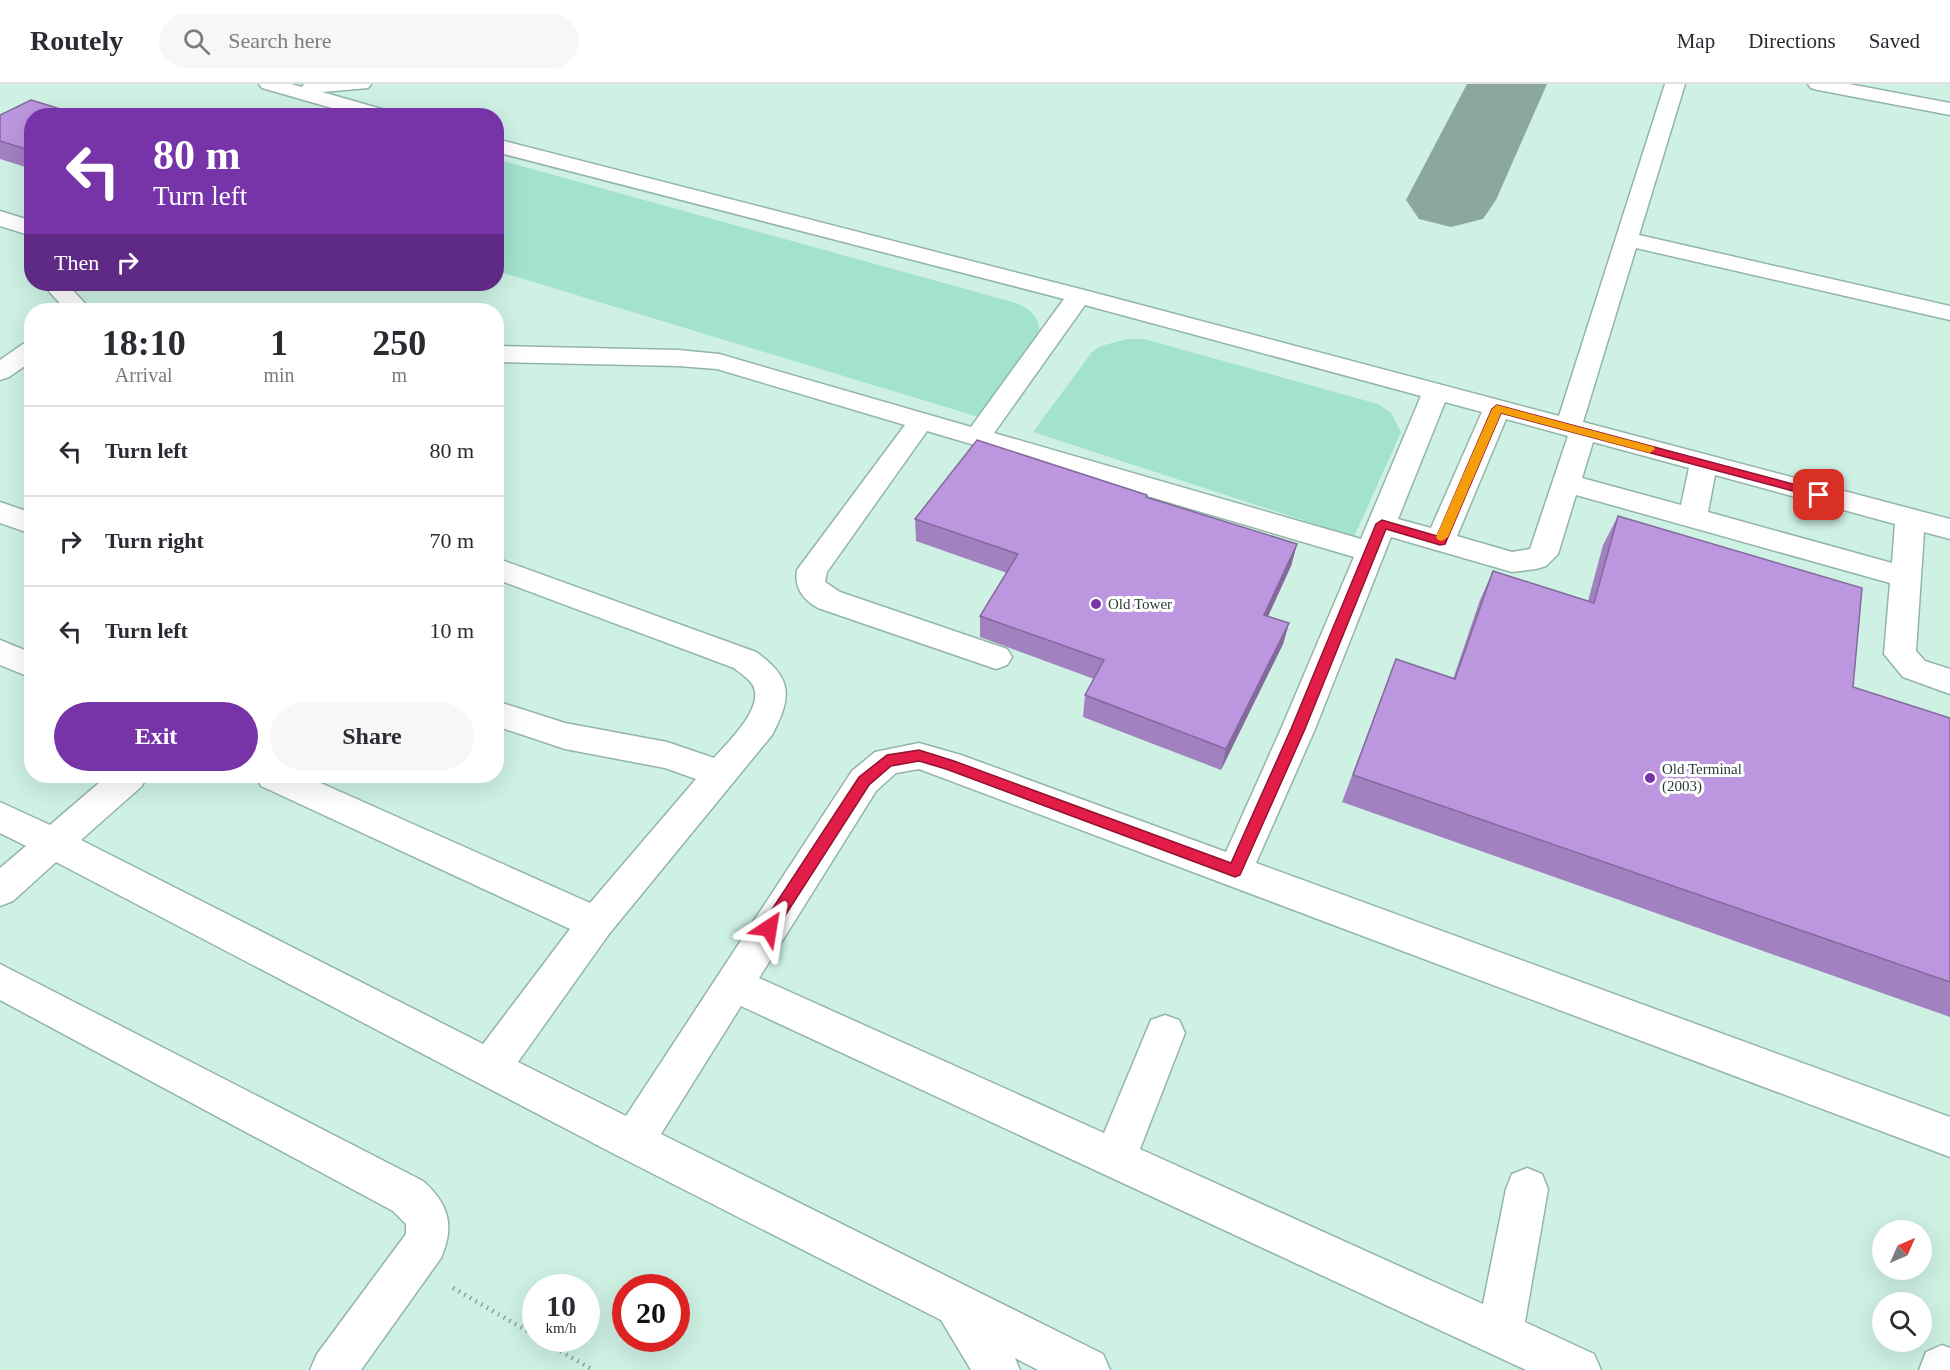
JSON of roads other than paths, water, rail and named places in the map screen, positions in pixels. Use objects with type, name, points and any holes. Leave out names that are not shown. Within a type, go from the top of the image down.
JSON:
[{"type":"street","points":[[276,86],[361,84]]},
{"type":"street","points":[[504,354],[678,358],[719,362],[978,436],[1376,538],[1440,541],[1512,561],[1536,559],[1543,554],[1567,483],[1575,429],[1626,239],[1675,84]]},
{"type":"street","points":[[1818,84],[1950,109]]},
{"type":"street","points":[[276,86],[355,108]]},
{"type":"street","points":[[306,108],[321,99]]},
{"type":"street","points":[[504,147],[1079,296],[1950,529]]},
{"type":"street","points":[[1626,239],[1950,312]]},
{"type":"street","points":[[978,436],[1079,296]]},
{"type":"street","points":[[0,372],[24,355]]},
{"type":"street","points":[[1235,871],[1298,729],[1436,392]]},
{"type":"street","points":[[1440,541],[1497,409]]},
{"type":"street","points":[[922,420],[812,570],[810,582],[816,593],[829,600],[996,657]]},
{"type":"street","points":[[1692,518],[1704,464]]},
{"type":"street","points":[[1567,483],[1906,577]]},
{"type":"street","points":[[0,512],[24,522]]},
{"type":"street","points":[[1910,519],[1900,654],[1914,669],[1950,682]]},
{"type":"street","points":[[490,1068],[596,923],[760,726],[771,707],[772,688],[763,672],[745,660],[504,571]]},
{"type":"street","points":[[0,652],[24,662]]},
{"type":"street","points":[[504,716],[565,736],[667,755],[722,774]]},
{"type":"street","points":[[633,1142],[864,781],[887,761],[919,756],[949,765],[1950,1137]]},
{"type":"street","points":[[0,890],[122,783]]},
{"type":"street","points":[[288,783],[596,923]]},
{"type":"street","points":[[0,816],[633,1142],[1087,1370]]},
{"type":"street","points":[[0,981],[408,1196],[424,1210],[429,1228],[426,1243],[413,1264],[333,1370]]},
{"type":"street","points":[[733,984],[1578,1370]]},
{"type":"street","points":[[1115,1158],[1165,1033]]},
{"type":"street","points":[[1500,1334],[1527,1189]]},
{"type":"street","points":[[957,1305],[997,1370]]},
{"type":"place","name":"Old Tower","points":[[1096,604]]},
{"type":"place","name":"Old Terminal (2003)","points":[[1650,778]]}]
